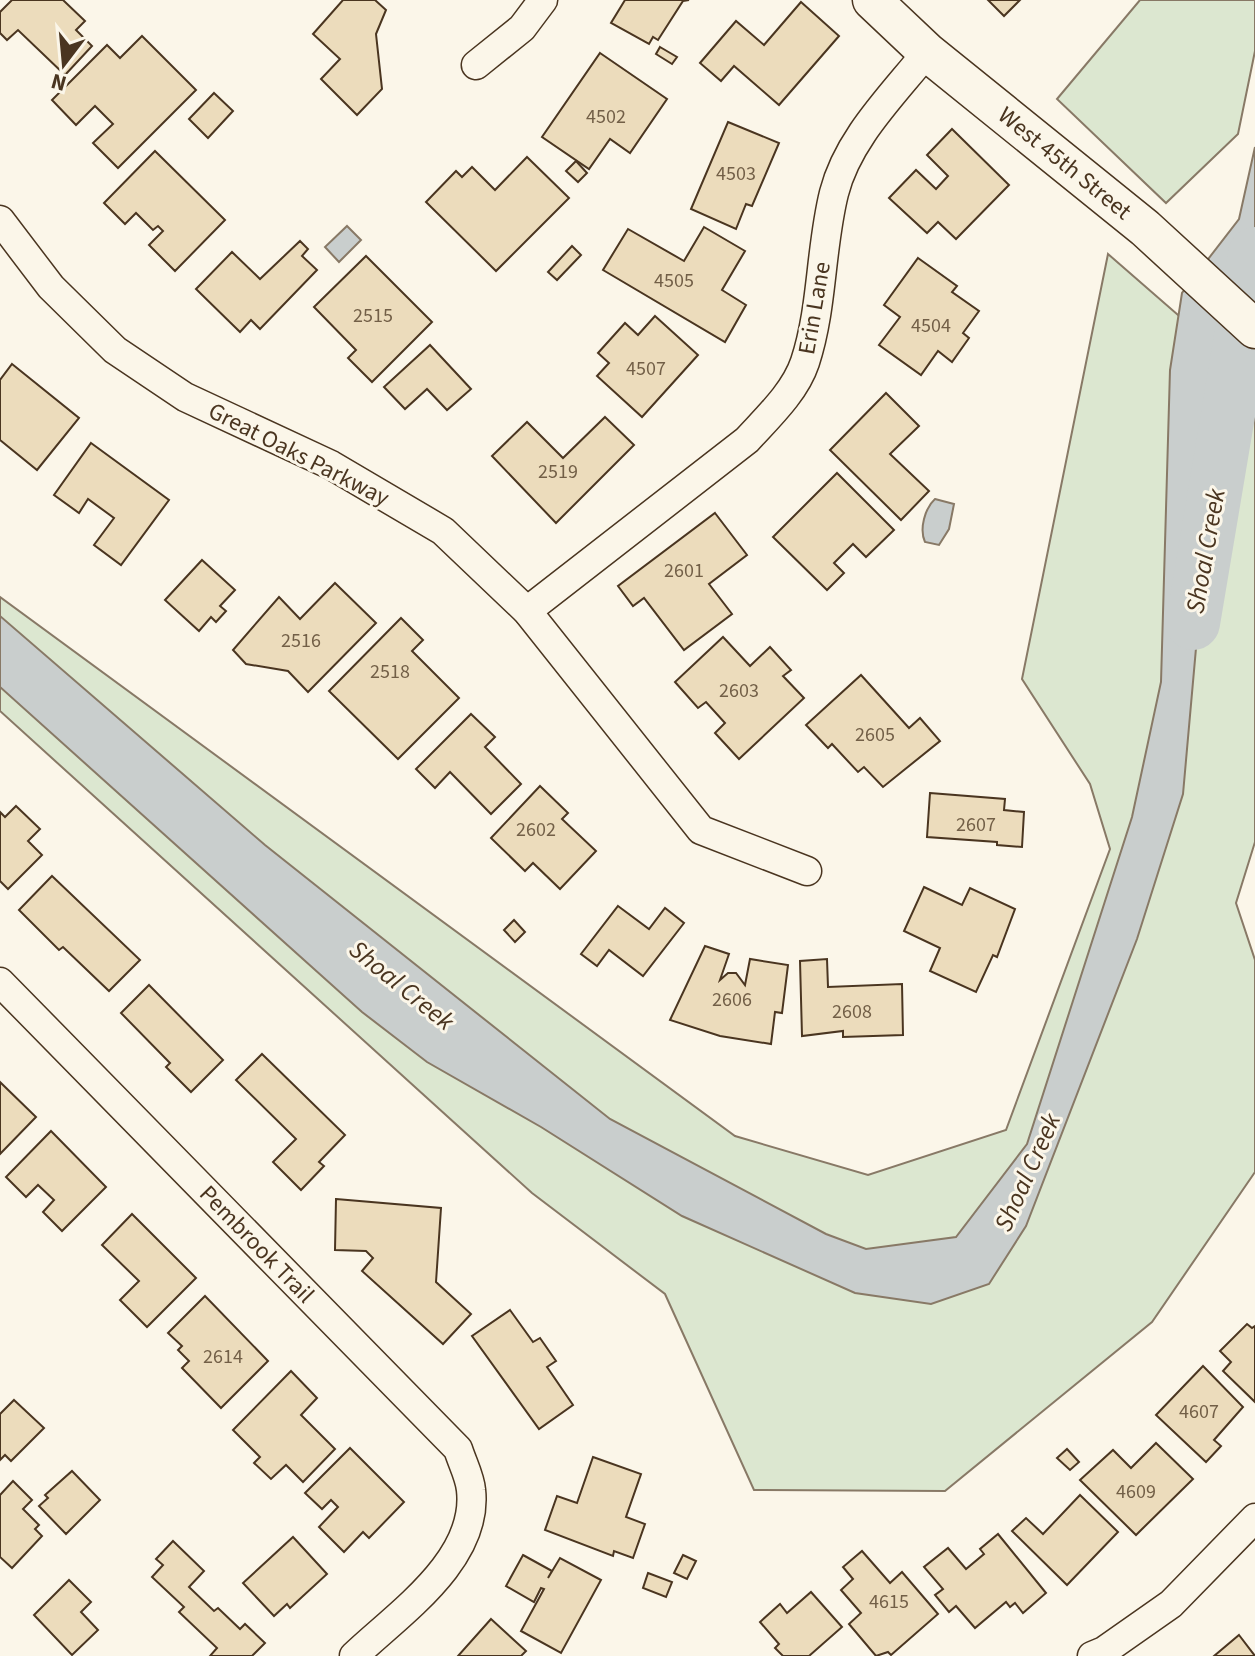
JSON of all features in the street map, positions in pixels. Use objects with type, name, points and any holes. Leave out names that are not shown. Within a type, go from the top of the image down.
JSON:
[{"type":"main road","name":"West 45th Street","points":[[872,0],[927,52],[1145,228],[1255,329]]},
{"type":"street","points":[[476,65],[522,28],[543,0]]},
{"type":"street","name":"Erin Lane","points":[[527,611],[747,440],[779,406],[804,364],[821,294],[834,191],[854,144],[927,52]]},
{"type":"street","name":"Great Oaks Parkway","points":[[0,220],[51,287],[115,350],[185,397],[331,465],[443,531],[527,611],[701,830],[807,871]]},
{"type":"street","name":"Pembrook Trail","points":[[0,982],[458,1449],[471,1490],[468,1527],[446,1567],[354,1656]]},
{"type":"street","points":[[1092,1656],[1104,1651],[1171,1604],[1255,1518]]},
{"type":"green space","points":[[1140,0],[1255,0],[1255,51],[1238,134],[1166,203],[1057,99]]},
{"type":"green space","points":[[1108,254],[1255,382],[1255,842],[1236,903],[1255,960],[1255,1172],[1152,1322],[945,1491],[754,1490],[665,1294],[532,1193],[0,711],[0,597],[735,1136],[868,1175],[1006,1130],[1110,849],[1090,784],[1022,679]]},
{"type":"water","points":[[1255,147],[1255,254],[1221,368],[1183,794],[1137,939],[1026,1226],[989,1284],[931,1304],[855,1293],[682,1216],[541,1127],[427,1062],[362,1012],[0,687],[0,616],[265,845],[610,1119],[826,1234],[866,1249],[956,1237],[1027,1144],[1132,817],[1161,682],[1170,370],[1182,293],[1239,219]]},
{"type":"water","points":[[347,226],[361,240],[339,262],[325,247]]},
{"type":"water","points":[[935,499],[954,504],[949,529],[939,545],[925,542],[923,531],[926,513]]},
{"type":"building","points":[[12,0],[63,0],[85,21],[76,30],[92,46],[65,75],[18,30],[7,40],[0,33],[0,12]]},
{"type":"building","points":[[343,0],[375,0],[386,10],[376,34],[382,89],[357,115],[321,79],[340,59],[313,34]]},
{"type":"building","points":[[625,0],[689,0],[683,1],[658,40],[653,37],[649,44],[611,23]]},
{"type":"building","points":[[988,0],[1020,0],[1004,16]]},
{"type":"building","points":[[801,2],[839,36],[779,105],[734,66],[721,81],[700,63],[736,21],[764,45]]},
{"type":"building","points":[[142,36],[196,90],[118,168],[93,143],[113,124],[95,106],[76,125],[52,100],[107,45],[120,58]]},
{"type":"building","points":[[660,47],[677,57],[672,64],[656,54]]},
{"type":"building","points":[[600,53],[667,99],[630,153],[610,139],[589,169],[542,137]]},
{"type":"building","points":[[214,93],[233,111],[208,138],[189,119]]},
{"type":"building","points":[[728,122],[779,143],[752,206],[746,204],[736,229],[691,209]]},
{"type":"building","points":[[952,129],[1009,185],[956,239],[938,222],[927,233],[889,198],[916,170],[936,189],[948,176],[927,155]]},
{"type":"building","points":[[155,151],[225,220],[175,271],[149,245],[163,231],[158,226],[153,230],[136,213],[125,224],[104,203]]},
{"type":"building","points":[[527,157],[569,198],[496,271],[426,202],[456,171],[462,177],[472,167],[495,190]]},
{"type":"building","points":[[576,161],[587,173],[578,182],[566,171]]},
{"type":"building","points":[[704,227],[745,251],[722,290],[746,305],[725,342],[603,270],[628,229],[684,261]]},
{"type":"building","points":[[300,241],[308,249],[302,256],[317,270],[260,329],[251,320],[240,332],[196,289],[232,252],[260,279]]},
{"type":"building","points":[[572,246],[581,255],[557,280],[548,272]]},
{"type":"building","points":[[366,256],[432,322],[372,382],[348,358],[356,350],[314,307]]},
{"type":"building","points":[[918,258],[957,286],[952,292],[979,311],[963,333],[969,338],[952,362],[938,351],[921,375],[879,345],[900,317],[884,305]]},
{"type":"building","points":[[655,316],[698,355],[642,417],[597,376],[609,363],[598,353],[625,323],[638,335]]},
{"type":"building","points":[[430,345],[471,389],[447,410],[427,389],[405,409],[384,387]]},
{"type":"building","points":[[12,364],[79,418],[37,470],[0,440],[0,380]]},
{"type":"building","points":[[886,393],[919,426],[890,454],[929,491],[901,520],[830,450]]},
{"type":"building","points":[[605,417],[634,445],[556,523],[492,456],[527,422],[563,458]]},
{"type":"building","points":[[91,443],[169,500],[121,565],[94,545],[114,518],[88,499],[79,513],[54,495]]},
{"type":"building","points":[[837,473],[894,530],[866,557],[853,544],[834,563],[844,573],[827,590],[773,537]]},
{"type":"building","points":[[715,513],[747,555],[709,584],[732,614],[684,650],[644,598],[633,606],[618,586]]},
{"type":"building","points":[[202,560],[235,590],[220,606],[226,611],[216,622],[211,617],[199,631],[165,600]]},
{"type":"building","points":[[335,583],[376,623],[308,692],[288,671],[246,664],[233,650],[279,597],[300,619]]},
{"type":"building","points":[[401,618],[423,640],[412,651],[459,698],[398,759],[329,691]]},
{"type":"building","points":[[723,637],[750,666],[770,647],[791,670],[783,676],[804,698],[739,759],[715,733],[725,723],[706,702],[698,708],[675,682]]},
{"type":"building","points":[[861,675],[909,728],[920,718],[940,741],[883,787],[864,767],[858,772],[832,744],[828,748],[806,725]]},
{"type":"building","points":[[471,714],[495,737],[485,747],[521,784],[491,814],[450,772],[435,788],[416,769]]},
{"type":"building","points":[[540,786],[568,813],[562,819],[596,851],[560,889],[533,863],[525,871],[491,838]]},
{"type":"building","points":[[930,793],[1005,799],[1004,810],[1024,812],[1022,847],[927,837]]},
{"type":"building","points":[[16,806],[40,829],[28,841],[42,855],[8,889],[0,881],[0,812],[5,817]]},
{"type":"building","points":[[52,876],[140,960],[109,991],[63,947],[59,950],[19,910]]},
{"type":"building","points":[[924,887],[962,905],[970,888],[1015,909],[997,957],[993,955],[976,992],[930,971],[940,948],[904,931]]},
{"type":"building","points":[[618,906],[649,929],[665,908],[684,923],[643,976],[609,950],[597,966],[581,954]]},
{"type":"building","points":[[514,920],[525,932],[515,942],[504,930]]},
{"type":"building","points":[[705,946],[729,954],[720,980],[728,973],[736,973],[745,985],[750,959],[788,965],[782,1013],[775,1012],[771,1044],[720,1036],[670,1020]]},
{"type":"building","points":[[827,959],[828,987],[902,984],[903,1035],[843,1037],[843,1031],[802,1036],[800,961]]},
{"type":"building","points":[[149,985],[223,1060],[191,1092],[166,1067],[170,1063],[121,1013]]},
{"type":"building","points":[[262,1054],[345,1135],[319,1162],[324,1166],[301,1190],[273,1162],[296,1139],[236,1080]]},
{"type":"building","points":[[0,1082],[36,1117],[0,1154]]},
{"type":"building","points":[[51,1131],[106,1187],[62,1231],[43,1212],[54,1200],[38,1185],[26,1197],[6,1177]]},
{"type":"building","points":[[336,1199],[441,1208],[436,1282],[471,1314],[443,1344],[362,1271],[373,1258],[366,1251],[335,1250]]},
{"type":"building","points":[[132,1214],[196,1278],[147,1327],[120,1300],[139,1281],[102,1245]]},
{"type":"building","points":[[205,1296],[268,1361],[221,1408],[182,1368],[189,1361],[178,1350],[182,1346],[168,1333]]},
{"type":"building","points":[[510,1310],[533,1342],[540,1338],[556,1361],[547,1367],[573,1405],[539,1429],[472,1336]]},
{"type":"building","points":[[1247,1324],[1252,1328],[1255,1326],[1255,1402],[1223,1371],[1231,1362],[1220,1351]]},
{"type":"building","points":[[1203,1366],[1243,1407],[1214,1440],[1221,1446],[1206,1462],[1156,1415]]},
{"type":"building","points":[[291,1371],[317,1398],[301,1415],[335,1449],[303,1482],[286,1465],[271,1479],[254,1463],[260,1457],[233,1430]]},
{"type":"building","points":[[14,1400],[44,1428],[11,1461],[5,1455],[0,1460],[0,1414]]},
{"type":"building","points":[[1156,1443],[1193,1479],[1136,1535],[1080,1480],[1113,1450],[1131,1468]]},
{"type":"building","points":[[350,1448],[404,1502],[369,1538],[363,1532],[344,1552],[319,1527],[338,1507],[331,1500],[322,1509],[305,1493]]},
{"type":"building","points":[[1067,1449],[1079,1462],[1070,1470],[1057,1458]]},
{"type":"building","points":[[593,1457],[641,1474],[626,1517],[645,1524],[633,1558],[614,1551],[613,1556],[545,1530],[557,1496],[577,1503]]},
{"type":"building","points":[[72,1471],[100,1500],[66,1534],[39,1506],[48,1498],[45,1495]]},
{"type":"building","points":[[13,1481],[32,1500],[23,1509],[39,1525],[35,1529],[42,1536],[12,1568],[0,1557],[0,1495]]},
{"type":"building","points":[[1080,1495],[1118,1532],[1067,1585],[1012,1531],[1026,1518],[1043,1534]]},
{"type":"building","points":[[998,1534],[1046,1593],[1023,1613],[1015,1603],[1010,1607],[1006,1602],[975,1628],[956,1606],[949,1612],[935,1595],[943,1589],[924,1567],[948,1548],[966,1569],[984,1554],[980,1549]]},
{"type":"building","points":[[293,1537],[327,1574],[290,1608],[287,1604],[274,1616],[243,1583]]},
{"type":"building","points":[[173,1541],[204,1571],[189,1587],[214,1611],[218,1608],[240,1629],[245,1624],[265,1643],[252,1656],[210,1656],[217,1648],[179,1612],[184,1607],[152,1577],[163,1565],[156,1559]]},
{"type":"building","points":[[862,1551],[890,1583],[902,1572],[938,1614],[891,1655],[888,1652],[876,1656],[849,1624],[861,1613],[841,1590],[853,1579],[843,1567]]},
{"type":"building","points":[[523,1555],[552,1571],[548,1578],[560,1558],[601,1580],[561,1653],[521,1631],[544,1589],[541,1588],[534,1602],[506,1586]]},
{"type":"building","points":[[683,1555],[696,1561],[687,1579],[674,1573]]},
{"type":"building","points":[[648,1573],[672,1582],[666,1597],[643,1588]]},
{"type":"building","points":[[69,1580],[91,1602],[81,1612],[98,1630],[72,1655],[34,1615]]},
{"type":"building","points":[[811,1592],[842,1627],[809,1656],[783,1656],[775,1648],[779,1644],[760,1622],[780,1604],[787,1613]]},
{"type":"building","points":[[491,1619],[526,1651],[521,1656],[458,1656]]},
{"type":"building","points":[[1239,1635],[1255,1656],[1214,1656]]},
{"type":"waterway","name":"Shoal Creek","points":[[1193,623],[1255,254]]}]
